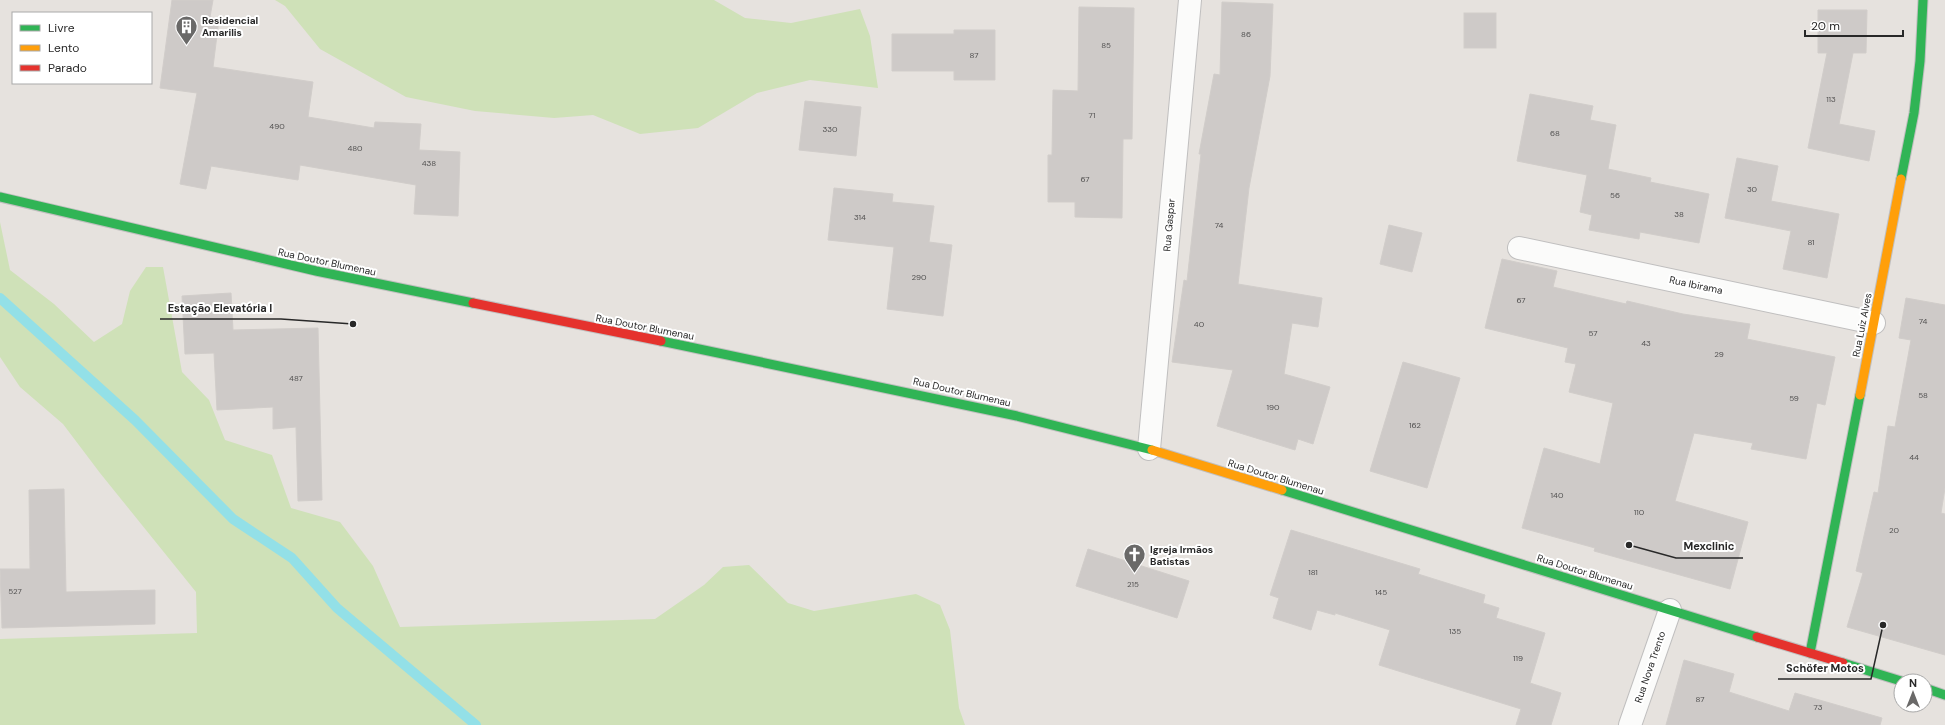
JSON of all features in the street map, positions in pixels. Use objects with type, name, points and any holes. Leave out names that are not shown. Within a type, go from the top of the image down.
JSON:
[{"type":"street","name":"Rua Gaspar","points":[[1149,449],[1190,0]]},
{"type":"street","name":"Rua Luiz Alves","points":[[1810,653],[1914,113],[1920,61],[1923,0]]},
{"type":"street","name":"Rua Doutor Blumenau","points":[[0,198],[316,271],[906,391],[1017,416],[1149,449],[1893,679]]},
{"type":"street","name":"Rua Ibirama","points":[[1519,248],[1874,323]]},
{"type":"street","name":"Rua Nova Trento","points":[[1630,725],[1670,610]]},
{"type":"street","points":[[1933,691],[1945,695]]},
{"type":"green space","points":[[275,0],[714,0],[745,18],[791,23],[860,9],[870,36],[878,88],[810,80],[757,93],[698,128],[640,134],[593,115],[554,118],[475,111],[406,97],[320,49],[285,6]]},
{"type":"green space","points":[[0,222],[10,270],[54,304],[94,342],[122,324],[130,291],[146,267],[163,267],[182,372],[209,400],[225,440],[272,455],[291,508],[340,522],[373,566],[400,627],[655,619],[704,585],[723,567],[749,565],[788,603],[814,611],[916,594],[940,605],[950,630],[959,708],[965,725],[0,725],[0,639],[197,633],[196,592],[100,473],[63,424],[20,387],[0,357]]},
{"type":"building","points":[[172,0],[213,0],[210,17],[219,19],[213,67],[313,82],[308,117],[374,128],[375,122],[421,124],[419,150],[460,152],[458,216],[414,214],[416,185],[300,165],[298,180],[211,166],[206,189],[180,184],[197,93],[160,88]]},
{"type":"building","points":[[1222,2],[1273,4],[1270,76],[1249,188],[1238,284],[1322,298],[1318,327],[1292,323],[1284,374],[1330,387],[1313,444],[1298,439],[1295,450],[1217,426],[1233,370],[1172,362],[1184,280],[1187,281],[1201,154],[1199,154],[1214,74],[1220,75]]},
{"type":"building","points":[[1079,7],[1134,8],[1132,139],[1123,139],[1122,218],[1075,217],[1075,202],[1048,202],[1048,155],[1052,155],[1053,90],[1078,91]]},
{"type":"building","points":[[1818,10],[1867,10],[1866,53],[1853,53],[1839,124],[1875,131],[1869,161],[1808,148],[1827,53],[1818,53]]},
{"type":"building","points":[[1464,13],[1496,13],[1496,48],[1464,48]]},
{"type":"building","points":[[954,30],[995,30],[995,80],[954,80],[954,71],[892,71],[892,34],[954,34]]},
{"type":"building","points":[[1530,94],[1593,106],[1590,120],[1616,125],[1608,169],[1651,178],[1650,182],[1709,194],[1699,243],[1640,232],[1639,239],[1589,230],[1592,215],[1580,212],[1587,175],[1517,161]]},
{"type":"building","points":[[805,101],[861,107],[856,156],[799,150]]},
{"type":"building","points":[[1737,158],[1778,166],[1771,201],[1839,214],[1827,278],[1783,269],[1791,231],[1725,218]]},
{"type":"building","points":[[834,188],[893,194],[892,202],[934,206],[929,242],[952,245],[943,316],[887,309],[894,247],[828,240]]},
{"type":"building","points":[[1389,225],[1422,233],[1412,272],[1380,264]]},
{"type":"building","points":[[1502,259],[1557,271],[1553,287],[1626,304],[1627,301],[1683,314],[1750,324],[1747,339],[1835,357],[1825,405],[1817,403],[1806,459],[1751,449],[1753,443],[1694,433],[1675,501],[1748,522],[1730,589],[1594,551],[1595,548],[1522,528],[1544,448],[1600,464],[1613,403],[1569,392],[1576,364],[1565,362],[1568,348],[1485,328]]},
{"type":"building","points":[[231,293],[233,330],[318,328],[322,500],[298,501],[296,427],[273,429],[273,407],[217,410],[214,353],[185,354],[182,296]]},
{"type":"building","points":[[1906,298],[1945,305],[1945,488],[1941,513],[1945,514],[1945,655],[1847,627],[1863,573],[1856,571],[1874,492],[1878,493],[1888,426],[1895,427],[1911,340],[1899,338]]},
{"type":"building","points":[[1403,362],[1460,378],[1427,488],[1370,471]]},
{"type":"building","points":[[64,489],[66,592],[155,590],[155,624],[2,628],[0,569],[30,569],[29,490]]},
{"type":"building","points":[[1291,530],[1420,569],[1418,574],[1485,595],[1483,603],[1499,608],[1496,618],[1545,633],[1530,683],[1561,693],[1551,725],[1516,725],[1521,709],[1379,665],[1390,630],[1335,613],[1335,615],[1317,610],[1311,630],[1273,618],[1279,598],[1270,595]]},
{"type":"building","points":[[1088,549],[1189,581],[1177,618],[1076,586]]},
{"type":"building","points":[[1684,660],[1734,674],[1729,692],[1789,711],[1795,693],[1882,718],[1880,725],[1666,725]]},
{"type":"waterway","points":[[0,298],[135,420],[233,519],[292,558],[337,608],[476,725]]},
{"type":"traffic: fast","points":[[1901,179],[1914,113],[1920,61],[1923,0]]},
{"type":"traffic: fast","points":[[0,197],[316,271],[473,303]]},
{"type":"traffic: fast","points":[[661,341],[1017,416],[1152,450]]},
{"type":"traffic: fast","points":[[1810,653],[1860,395]]},
{"type":"traffic: fast","points":[[1282,490],[1757,637]]},
{"type":"traffic: fast","points":[[1843,663],[1893,679]]},
{"type":"traffic: fast","points":[[1933,691],[1945,695]]},
{"type":"traffic: slow","points":[[1860,395],[1901,179]]},
{"type":"traffic: slow","points":[[1152,450],[1282,490]]},
{"type":"traffic: jam","points":[[473,303],[661,341]]},
{"type":"traffic: jam","points":[[1757,637],[1843,663]]},
{"type":"place","name":"Residencial Amarilis","points":[[186,46]]},
{"type":"place","name":"Estação Elevatória I","points":[[353,324]]},
{"type":"place","name":"Mexclinic","points":[[1629,545]]},
{"type":"place","name":"Igreja Irmãos Batistas","points":[[1135,574]]},
{"type":"place","name":"Schöfer Motos","points":[[1883,625]]}]
